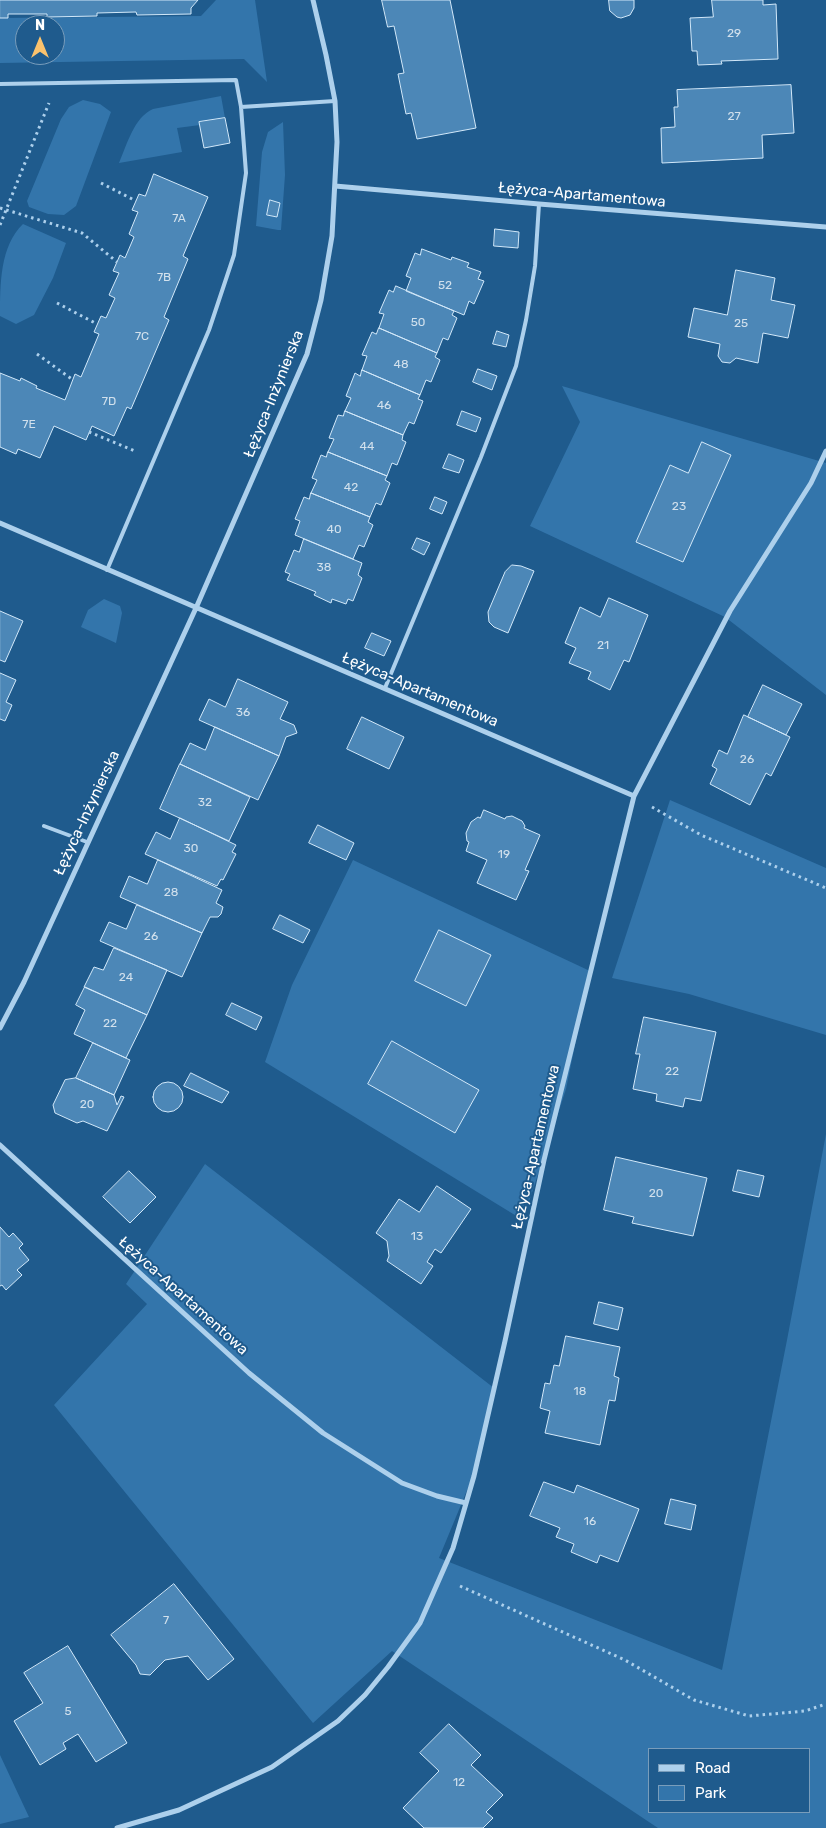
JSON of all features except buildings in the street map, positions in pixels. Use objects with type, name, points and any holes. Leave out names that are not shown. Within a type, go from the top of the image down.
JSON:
[{"type":"street","name":"Łężyca-Inżynierska","points":[[0,1028],[24,982],[196,608],[307,354],[321,300],[332,236],[337,142],[335,101],[313,0]]},
{"type":"street","name":"Łężyca-Apartamentowa","points":[[336,186],[826,227]]},
{"type":"street","name":"Łężyca-Apartamentowa","points":[[117,1828],[179,1810],[272,1768],[338,1721],[365,1695],[420,1623],[453,1548],[466,1503],[506,1341],[544,1160],[634,796],[730,611],[811,483],[826,450]]},
{"type":"street","points":[[0,523],[196,608]]},
{"type":"street","name":"Łężyca-Apartamentowa","points":[[196,608],[634,796]]},
{"type":"street","name":"Łężyca-Apartamentowa","points":[[0,1145],[249,1373],[323,1433],[402,1483],[437,1496],[466,1503]]},
{"type":"lane","points":[[0,84],[236,80],[241,108],[246,173],[234,255],[209,330],[107,570]]},
{"type":"lane","points":[[241,108],[335,101]]},
{"type":"lane","points":[[385,688],[477,466],[516,366],[535,266],[539,204]]},
{"type":"lane","points":[[44,826],[87,842]]},
{"type":"path","points":[[0,225],[58,83]]},
{"type":"path","points":[[100,183],[136,201]]},
{"type":"path","points":[[0,208],[82,233],[117,262]]},
{"type":"path","points":[[57,303],[97,324]]},
{"type":"path","points":[[37,354],[73,380]]},
{"type":"path","points":[[89,432],[154,460]]},
{"type":"path","points":[[634,796],[701,835],[826,888]]},
{"type":"path","points":[[440,1578],[625,1660],[694,1700],[749,1716],[805,1711],[826,1704]]},
{"type":"green space","points":[[216,0],[255,0],[267,82],[244,59],[65,62],[65,17],[201,16]]},
{"type":"green space","points":[[0,18],[15,18],[15,63],[0,63]]},
{"type":"green space","points":[[221,96],[225,118],[200,122],[200,125],[177,128],[182,152],[119,163],[132,132],[146,113],[153,109]]},
{"type":"green space","points":[[83,100],[100,104],[111,112],[76,206],[64,215],[48,214],[29,207],[27,201],[61,119],[69,107]]},
{"type":"green space","points":[[283,122],[285,175],[281,230],[278,230],[256,226],[262,152],[268,132]]},
{"type":"green space","points":[[23,224],[66,243],[53,278],[34,315],[16,324],[0,316],[0,291],[6,254],[15,233]]},
{"type":"green space","points":[[562,386],[826,463],[826,695],[725,617],[530,526],[580,422]]},
{"type":"green space","points":[[104,599],[120,606],[122,613],[116,643],[81,627],[88,610]]},
{"type":"green space","points":[[670,800],[826,868],[826,1035],[689,994],[612,978]]},
{"type":"green space","points":[[353,860],[590,971],[566,1089],[523,1220],[265,1062],[292,985]]},
{"type":"green space","points":[[826,1134],[826,1828],[658,1828],[392,1651],[313,1723],[54,1405],[147,1304],[126,1284],[205,1164],[494,1388],[477,1466],[439,1558],[722,1670]]},
{"type":"green space","points":[[0,1755],[29,1817],[0,1824]]}]
